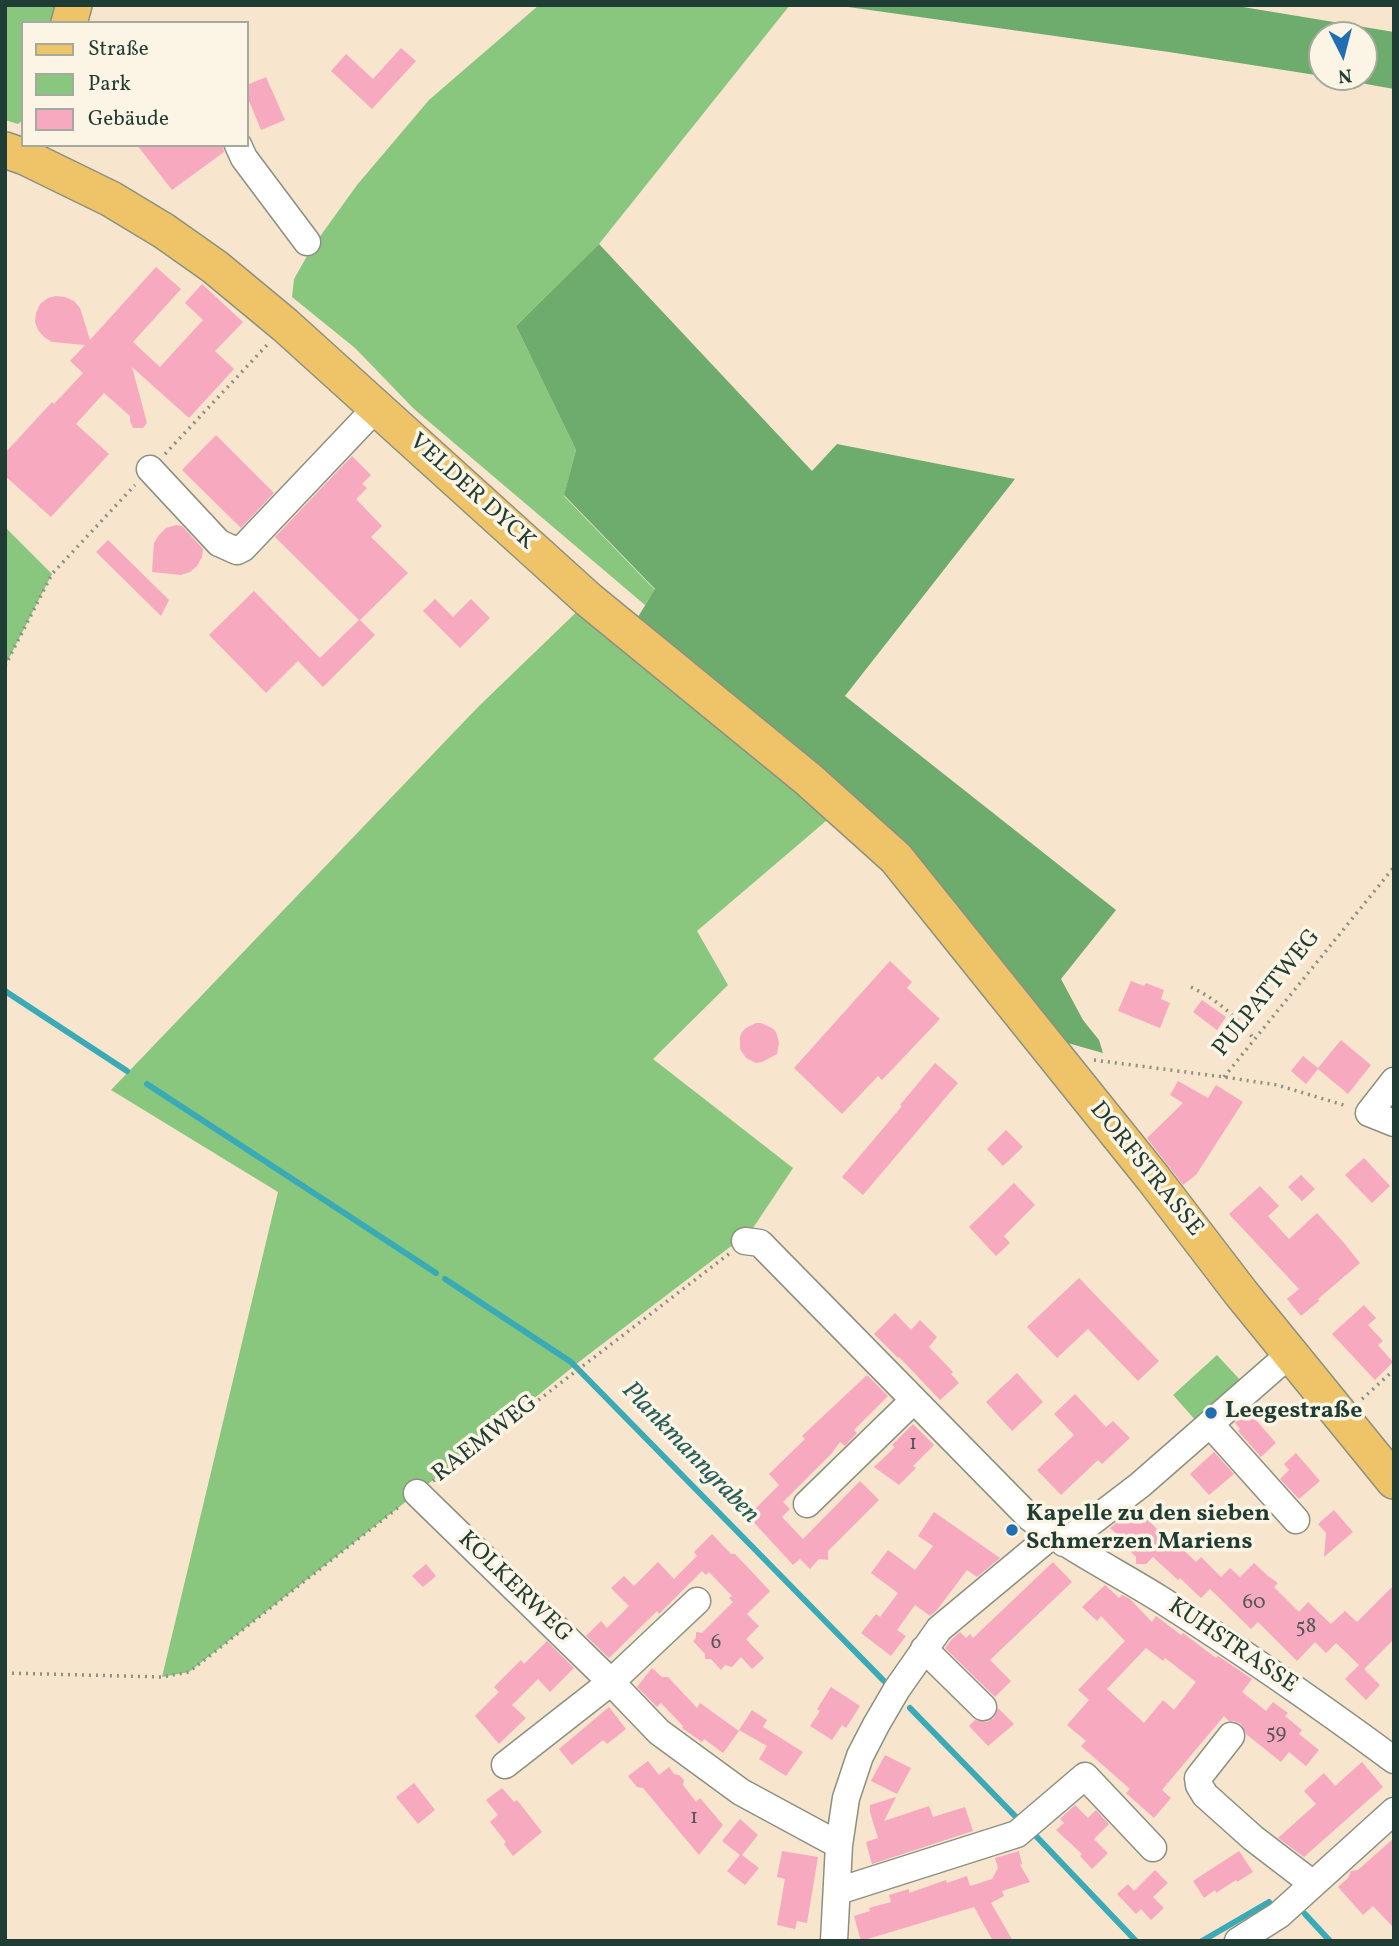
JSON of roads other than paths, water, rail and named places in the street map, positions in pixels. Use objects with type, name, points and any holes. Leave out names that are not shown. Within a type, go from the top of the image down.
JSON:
[{"type":"main road","name":"VELDER DYCK","points":[[20,151],[164,231],[215,267],[285,326],[589,600],[808,779],[896,858]]},
{"type":"main road","name":"DORFSTRASSE","points":[[896,858],[1153,1178],[1241,1293],[1394,1481]]},
{"type":"street","points":[[239,147],[244,158],[307,242]]},
{"type":"street","points":[[150,469],[219,543],[236,551],[243,548],[376,408]]},
{"type":"street","points":[[1382,1118],[1394,1081]]},
{"type":"street","points":[[745,1241],[760,1243],[1029,1517],[1058,1539]]},
{"type":"street","points":[[834,1941],[839,1844],[846,1798],[860,1756],[897,1689],[939,1629],[1058,1539],[1140,1485],[1291,1353]]},
{"type":"street","points":[[807,1504],[914,1400]]},
{"type":"street","points":[[1210,1424],[1296,1520]]},
{"type":"street","name":"KOLKERWEG","points":[[417,1493],[659,1732],[741,1792],[839,1844]]},
{"type":"street","name":"KUHSTRASSE","points":[[1058,1539],[1224,1640],[1394,1760]]},
{"type":"street","points":[[505,1765],[611,1682],[697,1601]]},
{"type":"street","points":[[924,1649],[983,1707]]},
{"type":"street","points":[[1231,1736],[1198,1778],[1199,1785],[1205,1795],[1254,1838],[1313,1884]]},
{"type":"street","points":[[838,1891],[1017,1834],[1085,1776],[1153,1848]]},
{"type":"street","points":[[1238,1941],[1279,1915],[1394,1811]]},
{"type":"waterway","name":"Plankmanngraben","points":[[5,991],[127,1071]]},
{"type":"waterway","name":"Plankmanngraben","points":[[147,1084],[436,1273]]},
{"type":"waterway","name":"Plankmanngraben","points":[[445,1279],[571,1362],[884,1681]]},
{"type":"waterway","name":"Plankmanngraben","points":[[910,1708],[1016,1817]]},
{"type":"waterway","name":"Plankmanngraben","points":[[1035,1835],[1136,1941]]},
{"type":"waterway","name":"Plankmanngraben","points":[[1202,1941],[1269,1902]]},
{"type":"waterway","name":"Plankmanngraben","points":[[1305,1914],[1330,1941]]},
{"type":"place","name":"Leegestraße","points":[[1211,1413]]},
{"type":"place","name":"Kapelle zu den sieben Schmerzen Mariens","points":[[1012,1530]]}]
